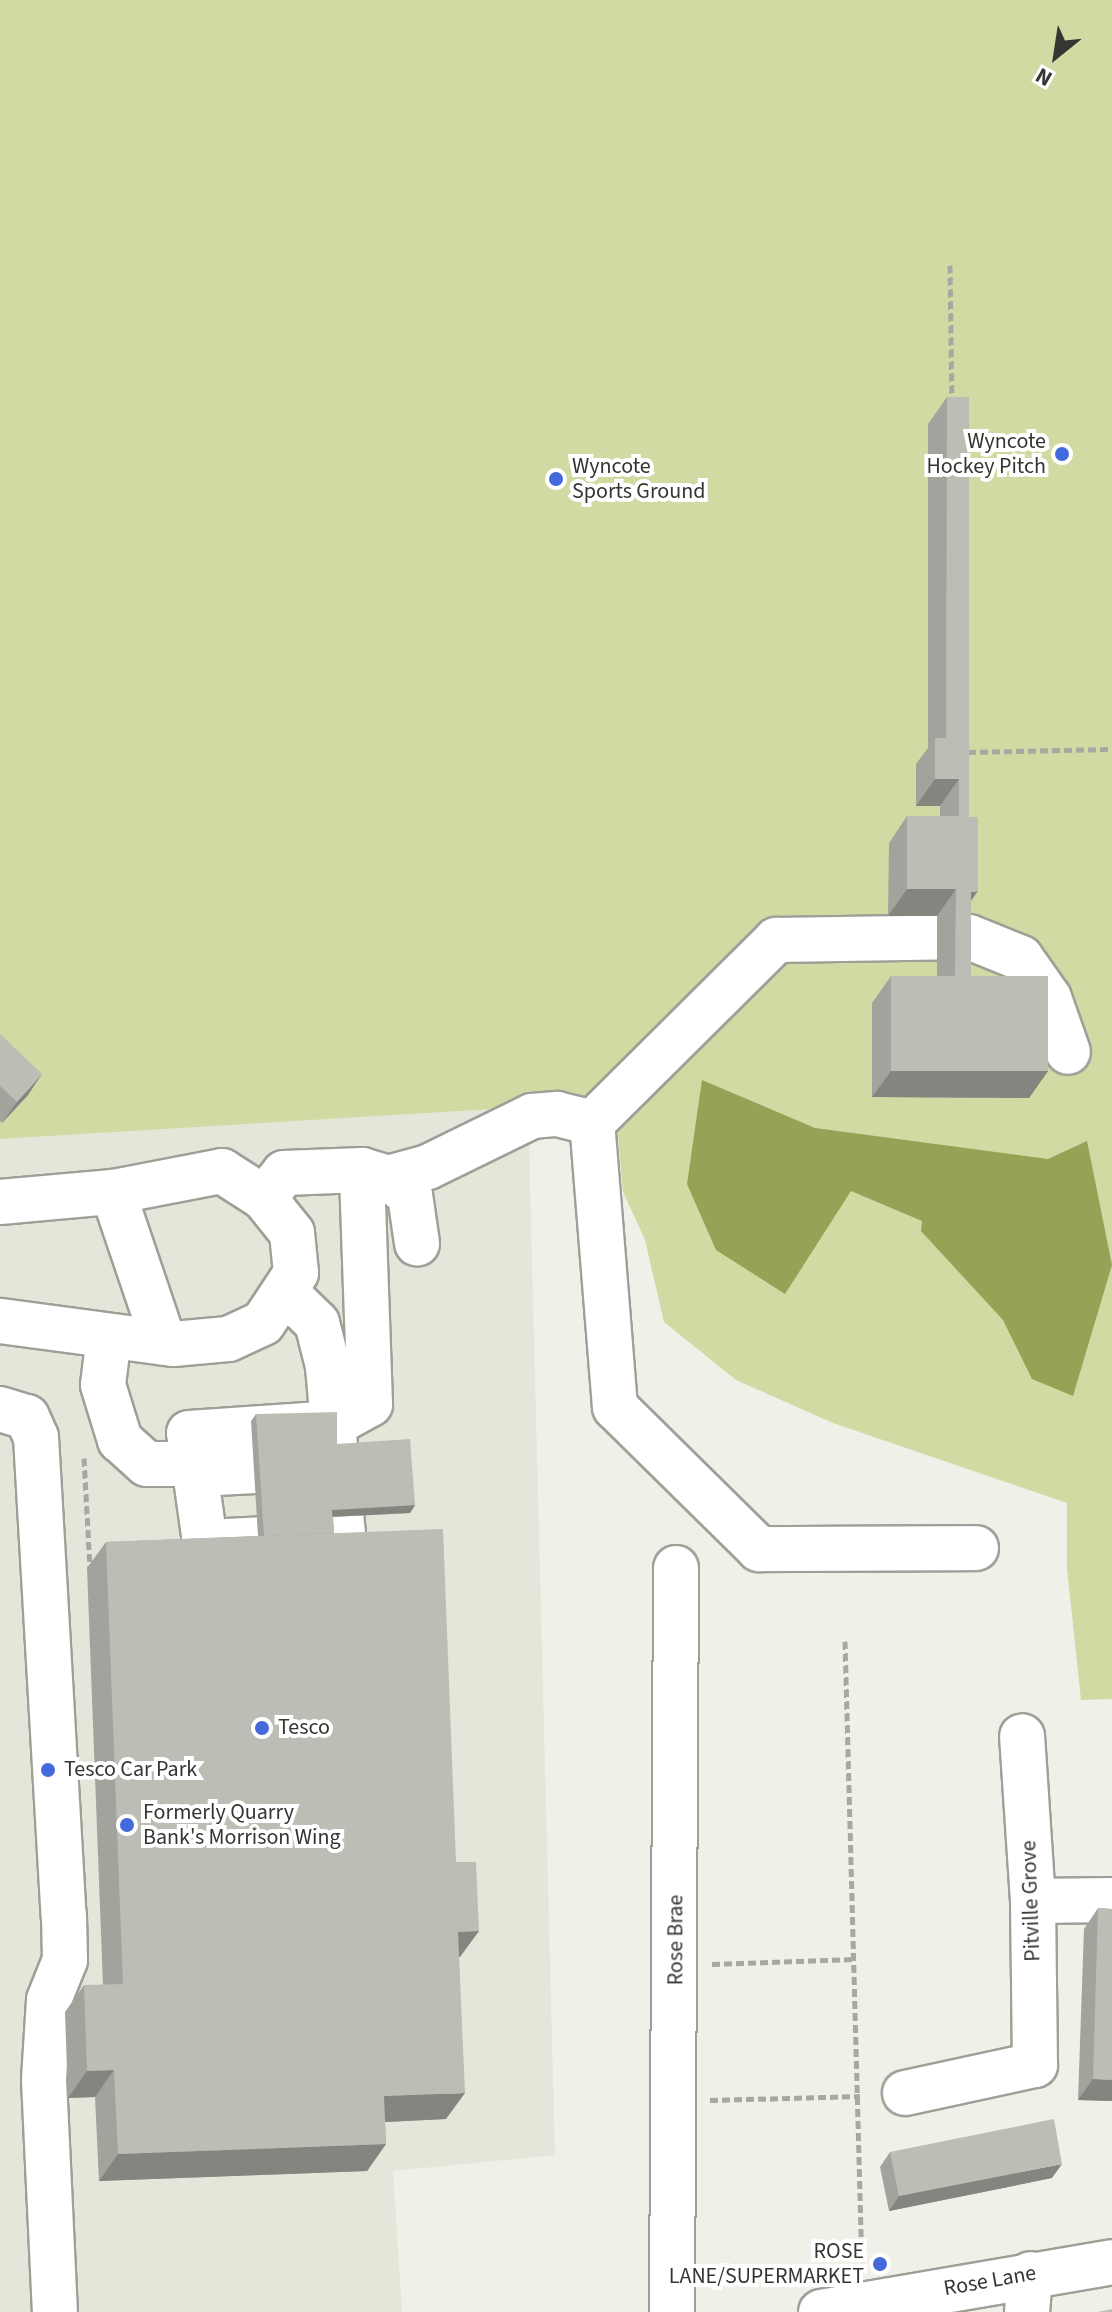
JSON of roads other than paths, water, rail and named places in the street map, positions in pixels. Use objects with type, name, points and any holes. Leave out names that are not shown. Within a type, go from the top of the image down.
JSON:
[{"type":"street","points":[[976,1548],[759,1549],[615,1407],[592,1123],[776,940],[969,937],[1021,958],[1049,998],[1068,1052]]},
{"type":"street","points":[[264,1198],[284,1173],[375,1174],[428,1167],[532,1116],[557,1114],[592,1123]]},
{"type":"street","points":[[0,1202],[113,1192],[222,1171],[264,1198],[292,1233],[296,1273],[286,1293],[263,1323],[228,1339],[164,1343],[0,1321]]},
{"type":"street","points":[[375,1174],[410,1195],[417,1243]]},
{"type":"street","points":[[109,1336],[103,1385],[120,1440],[147,1464],[195,1464],[337,1444],[370,1404],[375,1174]]},
{"type":"street","points":[[113,1192],[164,1343]]},
{"type":"street","points":[[195,1464],[205,1542],[343,1535],[337,1444],[317,1323],[286,1293]]},
{"type":"street","points":[[0,1409],[27,1417],[36,1437],[65,1960],[49,2000],[44,2080],[55,2312]]},
{"type":"street","name":"Rose Brae","points":[[672,2312],[676,2101],[676,1568]]},
{"type":"street","name":"Pitville Grove","points":[[905,2093],[1035,2065],[1033,1901],[1022,1736]]},
{"type":"street","points":[[1033,1901],[1112,1900]]},
{"type":"street","name":"Rose Lane","points":[[841,2308],[1029,2293],[1112,2262]]},
{"type":"place","name":"Wyncote Hockey Pitch","points":[[1062,454]]},
{"type":"place","name":"Wyncote Sports Ground","points":[[556,479]]},
{"type":"place","name":"Tesco","points":[[262,1728]]},
{"type":"place","name":"Tesco Car Park","points":[[48,1770]]},
{"type":"place","name":"Formerly Quarry Bank's Morrison Wing","points":[[127,1825]]},
{"type":"place","name":"ROSE LANE/SUPERMARKET","points":[[880,2264]]}]
